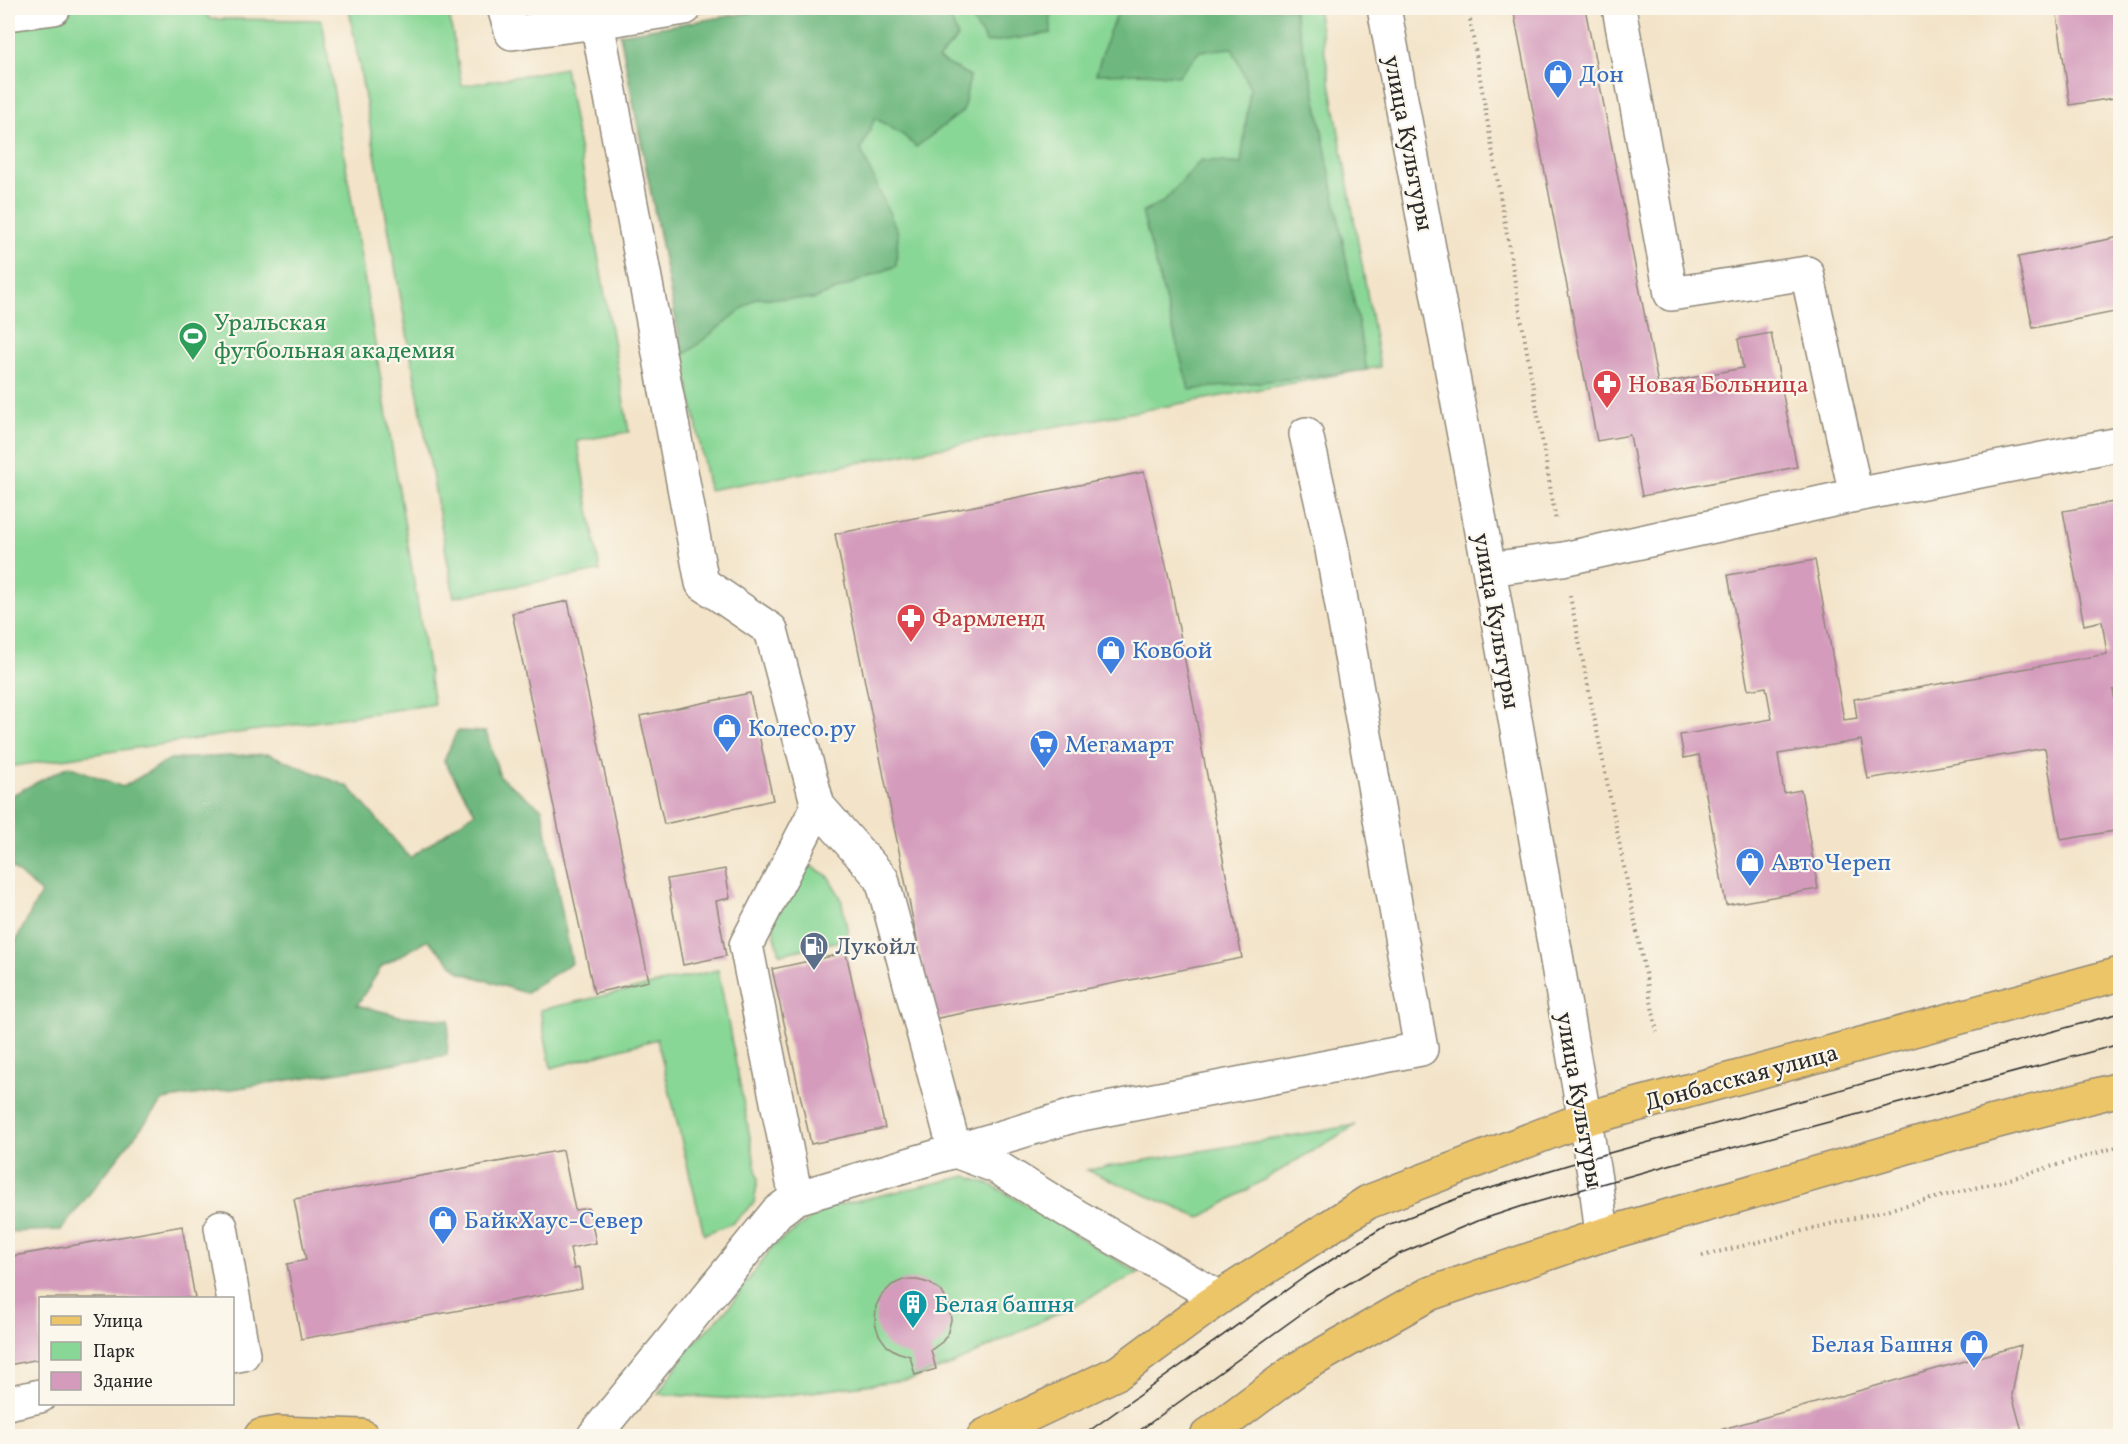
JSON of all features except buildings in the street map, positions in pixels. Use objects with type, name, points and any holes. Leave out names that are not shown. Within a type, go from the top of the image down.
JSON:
[{"type":"main road","name":"Донбасская улица","points":[[984,1437],[1119,1371],[1219,1298],[1368,1202],[1584,1119],[2121,974]]},
{"type":"main road","points":[[1207,1437],[1297,1370],[1429,1294],[1602,1235],[1990,1123],[2121,1089]]},
{"type":"main road","points":[[270,1435],[362,1437]]},
{"type":"street","points":[[8,14],[54,8]]},
{"type":"street","points":[[504,8],[512,33],[685,8]]},
{"type":"street","name":"улица Культуры","points":[[1384,8],[1489,569],[1596,1185],[1602,1235]]},
{"type":"street","points":[[1619,8],[1671,294],[1807,273],[1856,495]]},
{"type":"street","points":[[597,22],[702,583],[771,630],[818,806],[882,879],[955,1151]]},
{"type":"street","points":[[594,1437],[777,1212],[796,1197],[1076,1115],[1421,1049],[1331,544],[1306,434]]},
{"type":"street","points":[[1489,569],[1563,559],[1856,495],[2121,444]]},
{"type":"street","points":[[796,1197],[746,945],[818,806]]},
{"type":"street","points":[[955,1151],[995,1166],[1078,1218],[1219,1298]]},
{"type":"street","points":[[221,1227],[233,1297]]},
{"type":"street","points":[[234,1302],[243,1354],[234,1356]]},
{"type":"street","points":[[8,1402],[39,1396]]},
{"type":"path","points":[[1702,1256],[2003,1181],[2121,1146]]},
{"type":"green space","name":"Уральская футбольная академия","points":[[8,8],[206,8],[209,19],[322,20],[434,704],[8,767]]},
{"type":"green space","points":[[349,8],[448,8],[462,86],[565,68],[629,432],[577,441],[600,571],[454,597]]},
{"type":"green space","points":[[777,8],[1317,8],[1380,367],[709,490],[620,34]]},
{"type":"green space","points":[[777,8],[1050,8],[1051,33],[987,43],[970,17],[948,12],[958,37],[938,59],[970,76],[963,111],[916,147],[903,135],[875,118],[861,150],[898,233],[896,266],[814,299],[756,298],[683,356],[620,34]]},
{"type":"green space","points":[[1120,8],[1293,8],[1314,89],[1367,370],[1189,390],[1142,212],[1163,202],[1201,160],[1241,164],[1250,89],[1232,48],[1200,51],[1178,76],[1146,73],[1096,74],[1109,32]]},
{"type":"green space","points":[[457,731],[486,732],[500,777],[542,809],[572,963],[525,993],[460,972],[428,940],[382,966],[357,1005],[400,1016],[449,1020],[447,1055],[163,1100],[61,1230],[8,1232],[8,956],[41,893],[8,864],[8,797],[69,766],[123,787],[170,759],[269,754],[349,787],[410,858],[475,812],[444,761]]},
{"type":"green space","points":[[811,866],[828,876],[841,898],[849,939],[780,954],[771,920],[791,884]]},
{"type":"green space","points":[[718,970],[758,1179],[754,1203],[733,1223],[704,1234],[657,1039],[551,1068],[540,1010]]},
{"type":"green space","points":[[1356,1125],[1200,1218],[1087,1170]]},
{"type":"green space","points":[[966,1176],[994,1186],[1139,1273],[954,1364],[912,1379],[749,1400],[658,1394],[690,1347],[729,1307],[772,1247],[825,1208]]},
{"type":"tram line","points":[[1082,1436],[1306,1276],[1385,1226],[1464,1196],[1591,1158],[2120,1013]]},
{"type":"tram line","points":[[1132,1436],[1319,1301],[1399,1254],[1477,1221],[1683,1161],[2120,1044]]},
{"type":"place","name":"Дон","points":[[1558,100]]},
{"type":"place","name":"Уральская футбольная академия","points":[[193,362]]},
{"type":"place","name":"Новая Больница","points":[[1607,410]]},
{"type":"place","name":"Фармленд","points":[[911,644]]},
{"type":"place","name":"Ковбой","points":[[1111,676]]},
{"type":"place","name":"Колесо.ру","points":[[727,754]]},
{"type":"place","name":"Мегамарт","points":[[1044,770]]},
{"type":"place","name":"АвтоЧереп","points":[[1750,888]]},
{"type":"place","name":"Лукойл","points":[[814,972]]},
{"type":"place","name":"БайкХаус-Север","points":[[443,1246]]},
{"type":"place","name":"Белая башня","points":[[913,1330]]},
{"type":"place","name":"Белая Башня","points":[[1974,1370]]}]
